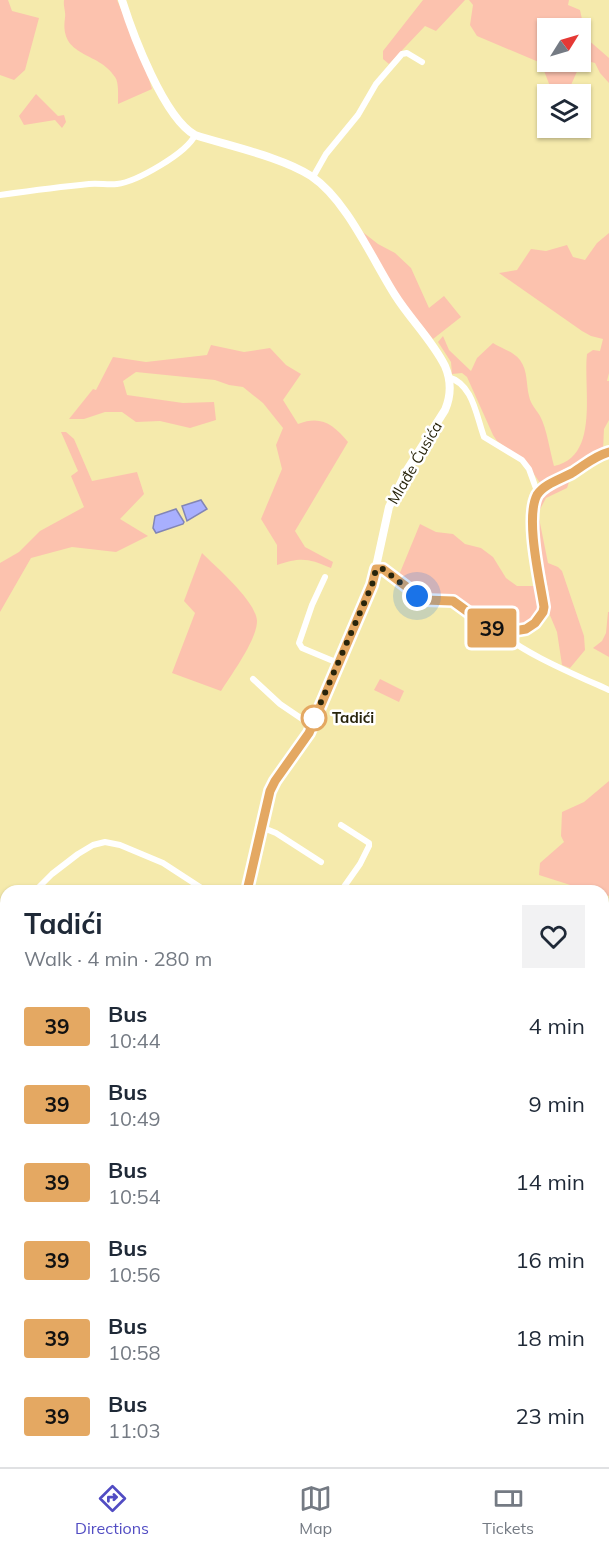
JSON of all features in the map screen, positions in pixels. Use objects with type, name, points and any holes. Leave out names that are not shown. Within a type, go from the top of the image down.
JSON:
[{"type":"street","points":[[122,0],[156,86],[185,130],[293,166],[313,177],[336,201],[356,229],[396,297],[438,355],[448,377],[460,382],[471,397],[484,437],[511,452],[527,465],[538,495]]},
{"type":"street","points":[[313,177],[326,154],[358,115],[376,84],[402,54],[407,53],[422,62]]},
{"type":"street","points":[[0,195],[92,184],[118,184],[133,179],[171,159],[192,141],[195,135]]},
{"type":"street","name":"Mlađe Ćusića","points":[[248,885],[270,791],[305,739],[372,585],[389,507],[407,470],[445,410],[450,393],[448,377]]},
{"type":"street","points":[[376,569],[383,569],[424,600],[453,601],[486,625],[514,631],[526,629],[535,623],[543,612],[532,521],[538,495],[545,487],[593,458],[609,452]]},
{"type":"street","points":[[326,577],[312,604],[300,645],[302,648],[338,663]]},
{"type":"street","points":[[499,629],[504,636],[537,656],[609,690]]},
{"type":"street","points":[[253,679],[280,704],[311,725]]},
{"type":"street","points":[[341,825],[369,843],[360,864],[345,885]]},
{"type":"street","points":[[261,827],[276,833],[321,862]]},
{"type":"street","points":[[42,885],[78,854],[93,845],[107,842],[163,863],[197,885]]},
{"type":"shaded area","points":[[0,0],[8,0],[12,11],[39,18],[25,70],[14,80],[0,75]]},
{"type":"shaded area","points":[[64,0],[117,0],[144,63],[152,89],[118,104],[118,86],[115,77],[100,62],[82,53],[68,40],[65,31]]},
{"type":"shaded area","points":[[423,0],[465,0],[436,31],[425,26],[389,64],[383,59],[383,51]]},
{"type":"shaded area","points":[[469,0],[569,0],[568,5],[580,10],[582,18],[537,18],[537,61],[477,36],[470,25],[473,5]]},
{"type":"shaded area","points":[[591,42],[609,58],[609,83],[600,73],[595,63],[591,62]]},
{"type":"shaded area","points":[[544,72],[577,72],[571,84],[549,84]]},
{"type":"shaded area","points":[[36,94],[58,116],[64,115],[66,122],[62,128],[55,120],[24,125],[19,116]]},
{"type":"shaded area","points":[[360,230],[378,244],[395,253],[411,268],[429,308],[444,296],[461,317],[433,339],[399,297]]},
{"type":"shaded area","points":[[609,233],[609,373],[607,381],[609,381],[609,420],[604,429],[603,450],[540,483],[525,461],[497,441],[467,377],[462,373],[452,374],[451,362],[438,342],[443,336],[449,350],[471,371],[477,358],[493,343],[517,357],[524,369],[532,404],[545,427],[554,466],[568,460],[578,450],[584,436],[587,354],[593,350],[600,351],[603,339],[582,331],[499,273],[517,270],[531,249],[546,251],[567,245],[573,257],[585,260],[597,243]]},
{"type":"shaded area","points":[[211,345],[244,352],[270,348],[286,365],[301,374],[283,400],[298,424],[313,420],[326,423],[337,430],[348,442],[295,531],[305,547],[333,562],[331,568],[304,560],[277,565],[277,545],[261,519],[282,469],[276,445],[283,428],[263,403],[243,387],[215,380],[136,372],[123,381],[127,395],[183,403],[214,402],[216,420],[190,428],[160,421],[136,422],[122,412],[105,412],[84,419],[69,419],[93,389],[96,390],[113,357],[146,362],[207,355]]},
{"type":"shaded area","points":[[61,432],[66,432],[74,439],[92,481],[137,472],[144,494],[120,519],[148,536],[116,552],[72,547],[31,558],[0,612],[0,563],[19,552],[40,531],[84,507],[71,476],[78,471]]},
{"type":"shaded area","points":[[571,476],[567,488],[546,498],[538,513],[548,563],[562,571],[584,636],[585,650],[570,668],[562,665],[557,632],[549,613],[549,594],[534,521],[539,498],[546,491]]},
{"type":"shaded area","points":[[420,524],[436,532],[453,534],[465,544],[481,548],[493,557],[506,578],[517,586],[538,586],[540,609],[536,618],[523,626],[492,624],[453,597],[422,596],[399,575]]},
{"type":"shaded area","points":[[202,553],[243,595],[255,613],[257,621],[253,638],[221,691],[172,673],[195,613],[184,601]]},
{"type":"shaded area","points":[[608,612],[609,657],[593,648],[602,641],[606,633]]},
{"type":"shaded area","points":[[380,679],[404,691],[399,702],[374,690]]},
{"type":"shaded area","points":[[609,781],[609,885],[570,885],[539,875],[540,863],[564,842],[561,836],[562,812],[584,802]]},
{"type":"water","points":[[201,500],[207,509],[187,521],[182,506]]},
{"type":"water","points":[[176,509],[183,524],[156,533],[153,528],[155,516]]},
{"type":"bus line","name":"39","points":[[248,885],[270,791],[309,733],[372,585],[376,569],[383,569],[424,600],[453,601],[494,629],[514,631],[526,629],[535,623],[544,607],[532,521],[538,495],[545,487],[593,458],[609,452]]},
{"type":"place","name":"Tadići","points":[[314,718]]},
{"type":"route","points":[[314,718],[311,725],[372,585],[376,569],[383,569],[417,596]]}]
